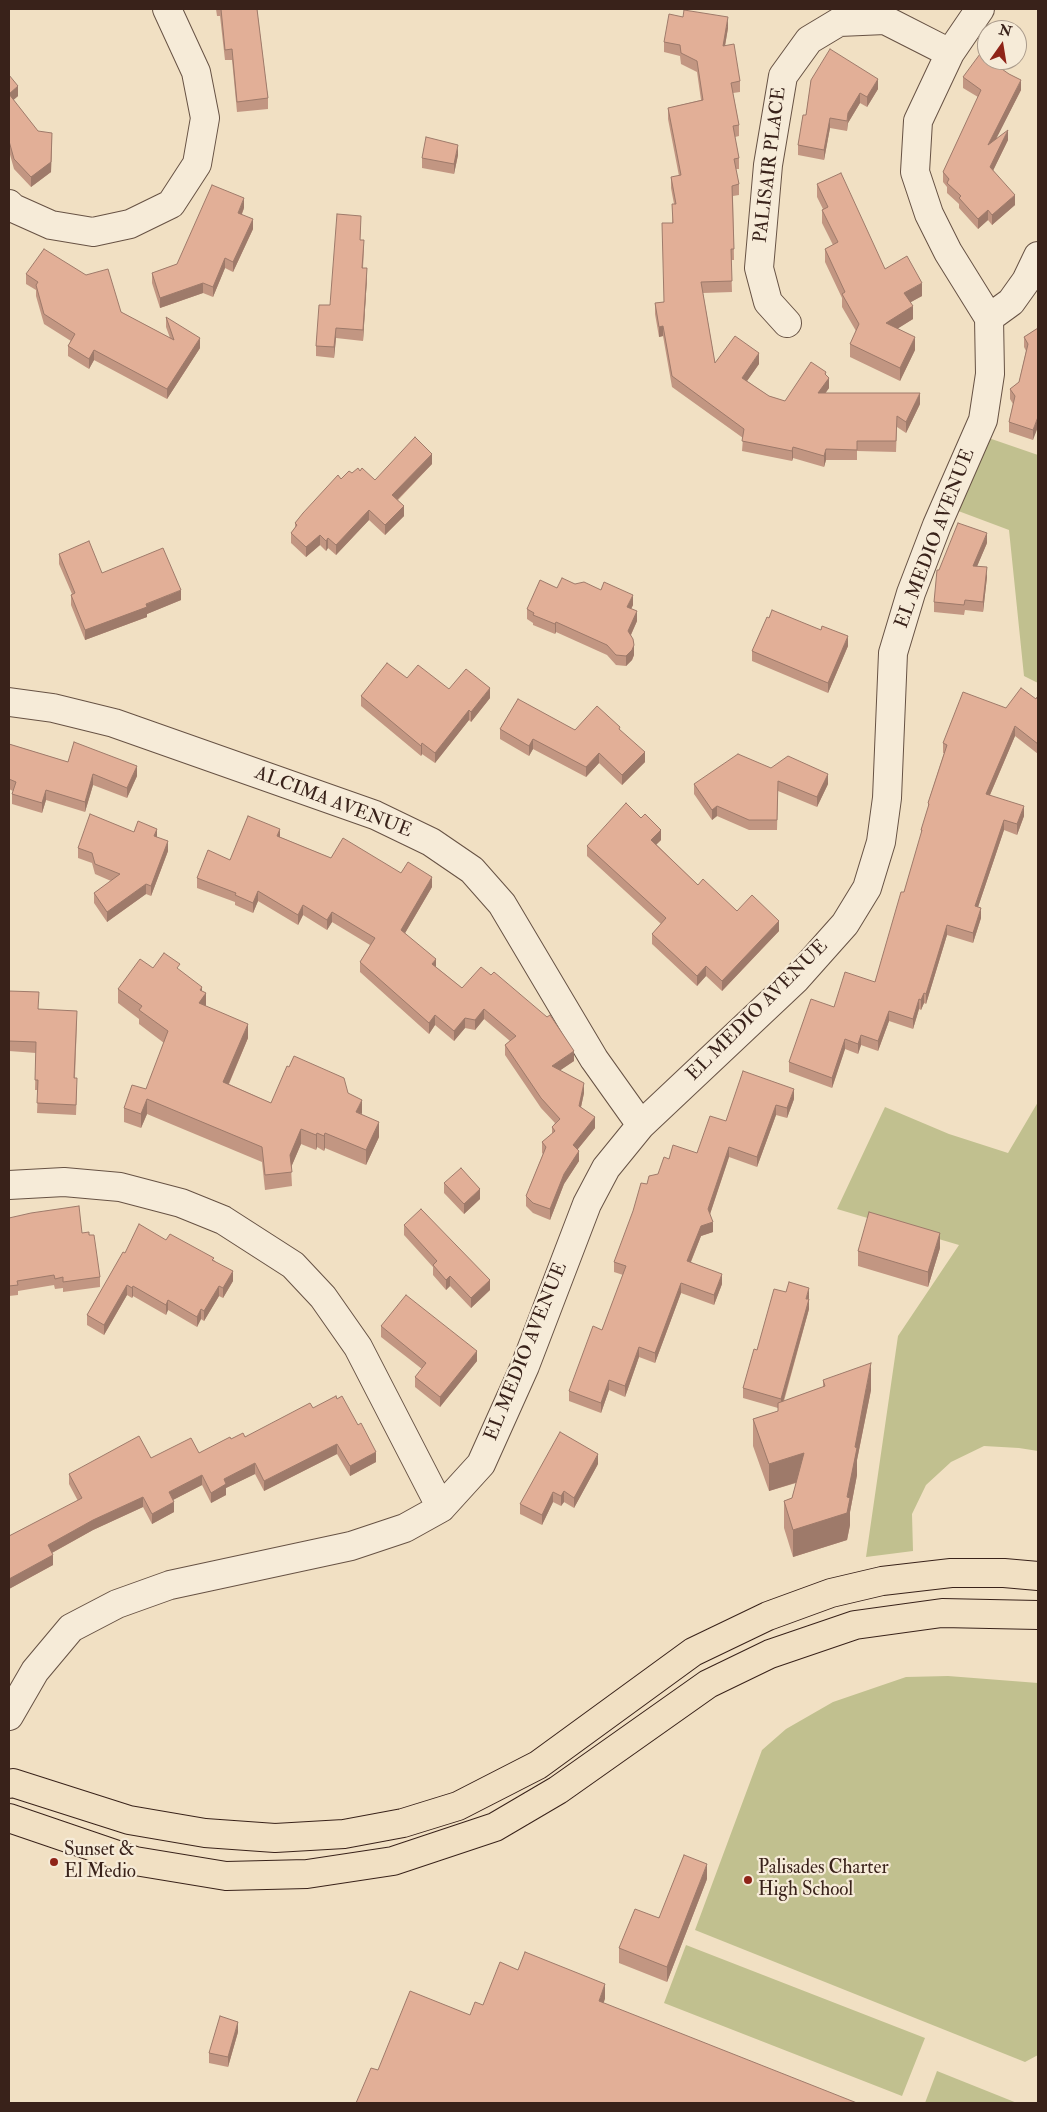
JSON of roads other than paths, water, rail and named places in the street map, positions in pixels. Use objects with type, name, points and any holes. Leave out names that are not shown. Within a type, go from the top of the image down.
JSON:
[{"type":"main road","points":[[9,1784],[13,1783],[129,1820],[205,1833],[275,1838],[344,1834],[403,1823],[458,1806],[538,1765],[693,1652],[768,1616],[831,1593],[882,1581],[951,1573],[1004,1573],[1038,1576]]},
{"type":"main road","points":[[9,1818],[136,1861],[226,1876],[307,1874],[393,1861],[495,1827],[558,1790],[708,1684],[770,1654],[855,1625],[942,1613],[1038,1615]]},
{"type":"street","points":[[9,204],[13,208],[51,225],[93,232],[130,224],[171,204],[197,164],[205,118],[196,72],[167,9]]},
{"type":"street","points":[[980,9],[950,53],[918,121],[915,172],[929,214],[948,252],[989,318],[1011,302],[1026,281],[1038,256]]},
{"type":"street","name":"PALISAIR PLACE","points":[[787,323],[768,302],[759,268],[768,165],[783,76],[809,40],[839,22],[885,20],[950,53]]},
{"type":"street","name":"EL MEDIO AVENUE","points":[[9,1716],[35,1671],[71,1628],[117,1604],[170,1585],[351,1546],[405,1528],[441,1508],[480,1464],[524,1366],[587,1204],[606,1168],[640,1125],[796,978],[846,924],[868,888],[881,842],[887,798],[893,653],[920,567],[984,420],[990,374],[989,318]]},
{"type":"street","name":"ALCIMA AVENUE","points":[[9,702],[53,708],[114,723],[375,815],[431,842],[472,870],[502,904],[594,1059],[640,1125]]},
{"type":"street","points":[[9,1185],[64,1182],[120,1187],[181,1203],[222,1220],[293,1265],[323,1298],[358,1346],[441,1508]]},
{"type":"place","name":"Sunset & El Medio","points":[[54,1862]]},
{"type":"place","name":"Palisades Charter High School","points":[[748,1880]]}]
